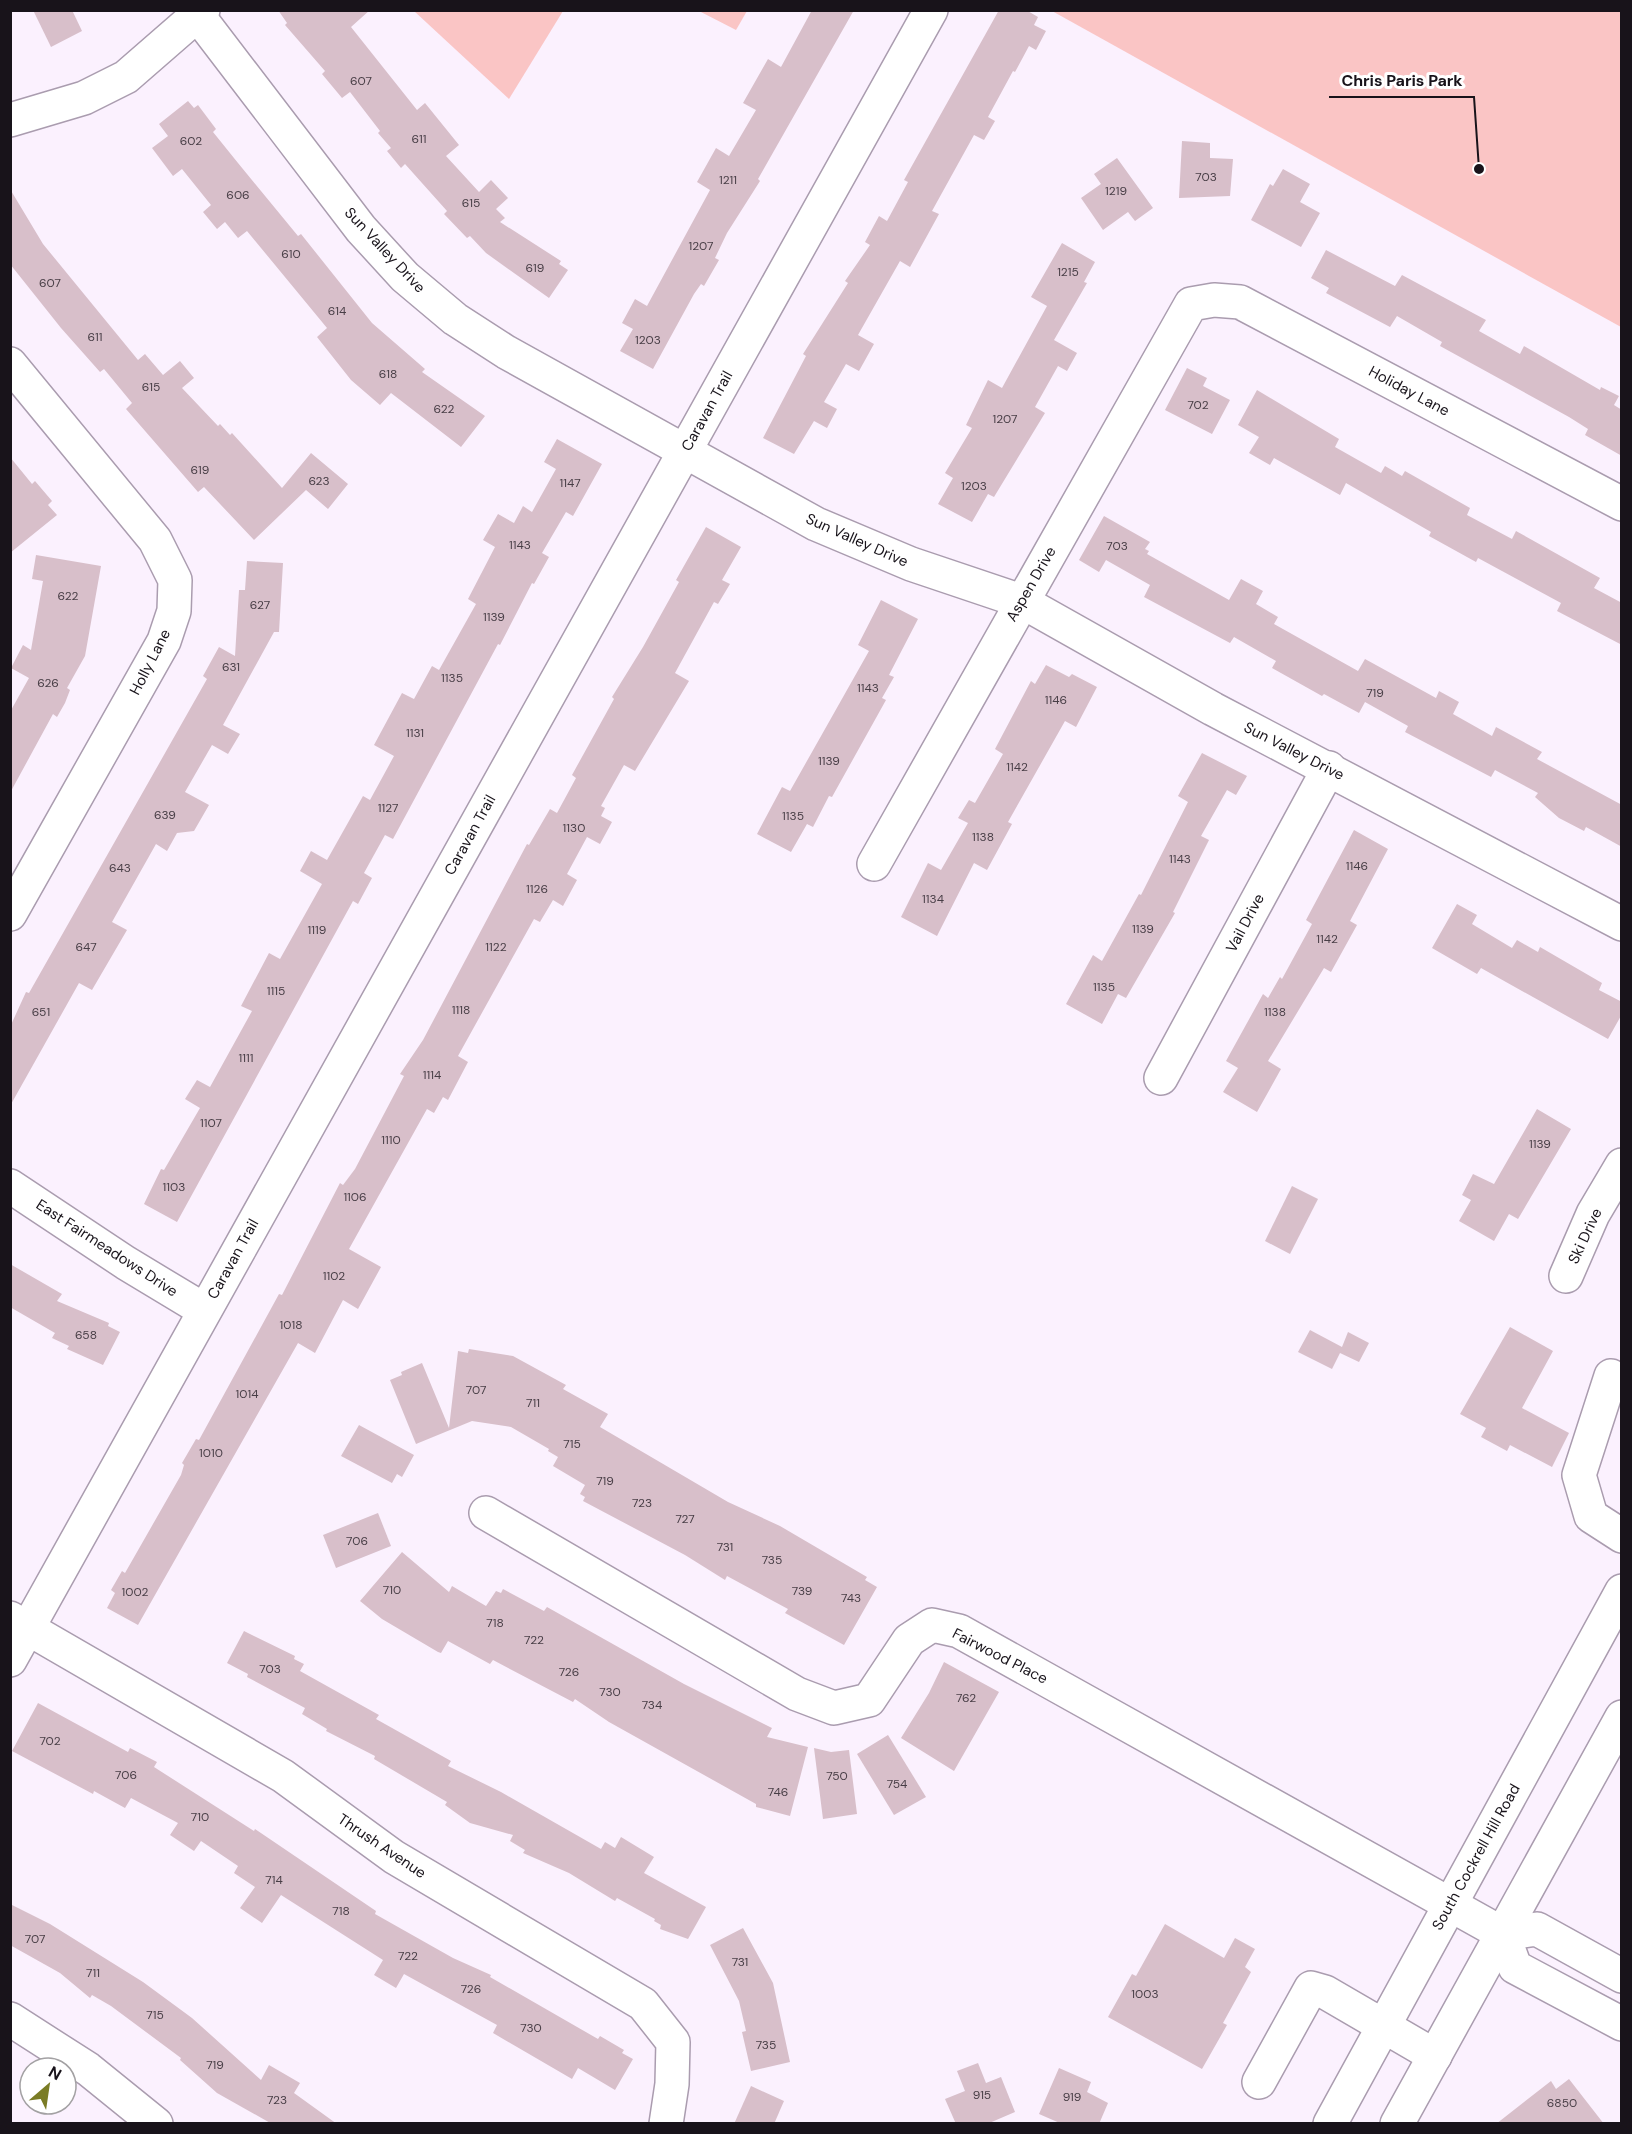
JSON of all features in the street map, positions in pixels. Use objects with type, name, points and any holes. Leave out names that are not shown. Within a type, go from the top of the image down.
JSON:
[{"type":"street","name":"Caravan Trail","points":[[10,1660],[19,1623],[204,1310],[931,10]]},
{"type":"street","name":"Sun Valley Drive","points":[[201,14],[361,229],[405,277],[455,319],[506,352],[816,524],[911,564],[1021,601],[1213,709],[1622,924]]},
{"type":"street","points":[[10,120],[84,98],[126,76],[201,14]]},
{"type":"street","name":"Holiday Lane","points":[[1191,304],[1215,300],[1240,302],[1622,504]]},
{"type":"street","name":"Aspen Drive","points":[[874,864],[1191,304]]},
{"type":"street","name":"Holly Lane","points":[[10,364],[155,540],[175,580],[174,611],[164,641],[10,914]]},
{"type":"street","name":"Vail Drive","points":[[1161,1078],[1329,768]]},
{"type":"street","name":"Ski Drive","points":[[1566,1276],[1593,1215],[1622,1165]]},
{"type":"street","name":"East Fairmeadows Drive","points":[[10,1186],[126,1263],[204,1310]]},
{"type":"street","points":[[1607,1373],[1579,1475],[1591,1516],[1622,1536]]},
{"type":"street","name":"Fairwood Place","points":[[486,1513],[797,1694],[834,1708],[869,1700],[909,1640],[932,1625],[959,1631],[1503,1934]]},
{"type":"street","name":"South Cockrell Hill Road","points":[[1330,2124],[1622,1591]]},
{"type":"street","name":"Thrush Avenue","points":[[19,1623],[283,1776],[394,1857],[643,2004],[674,2042],[672,2084],[666,2124]]},
{"type":"street","points":[[1397,2124],[1622,1717]]},
{"type":"street","points":[[1503,1934],[1537,1929],[1622,1976]]},
{"type":"street","points":[[1503,1934],[1515,1967],[1622,2024]]},
{"type":"street","points":[[1259,2082],[1311,1988],[1325,1992],[1435,2056]]},
{"type":"street","points":[[10,2019],[88,2069],[156,2124]]},
{"type":"shaded area","points":[[747,10],[736,30],[699,11]]},
{"type":"shaded area","points":[[414,11],[563,11],[509,99]]},
{"type":"shaded area","points":[[1052,11],[1621,11],[1621,327]]},
{"type":"building","points":[[33,10],[72,10],[82,31],[51,47]]},
{"type":"building","points":[[278,10],[370,10],[351,27],[417,110],[425,103],[459,145],[446,156],[479,192],[491,180],[508,198],[496,209],[505,218],[500,222],[561,261],[559,264],[568,270],[549,298],[486,253],[470,236],[467,238],[444,214],[447,211],[405,164],[401,168],[387,151],[391,148],[350,92],[342,98],[322,74],[325,71],[285,25],[287,23]]},
{"type":"building","points":[[812,10],[854,10],[758,179],[760,181],[727,233],[715,258],[719,260],[704,286],[701,284],[694,294],[653,369],[620,351],[633,329],[622,323],[635,299],[647,306],[710,190],[697,182],[716,148],[729,156],[756,110],[743,103],[768,59],[781,67]]},
{"type":"building","points":[[999,10],[1026,10],[1038,17],[1034,25],[1046,31],[1036,50],[1029,46],[1015,72],[1013,71],[988,117],[995,121],[984,140],[974,135],[932,211],[939,214],[910,267],[900,261],[858,335],[874,344],[859,371],[846,364],[824,402],[837,409],[827,428],[814,421],[794,454],[763,438],[806,356],[803,354],[848,283],[845,281],[870,245],[865,242],[879,216],[887,221],[908,182],[904,180]]},
{"type":"building","points":[[188,101],[194,108],[198,105],[216,129],[213,132],[298,236],[301,234],[372,323],[425,369],[422,372],[485,416],[461,447],[391,393],[380,405],[351,380],[317,337],[327,328],[247,231],[238,238],[225,222],[217,229],[203,212],[211,205],[182,169],[173,176],[152,148],[168,136],[159,124]]},
{"type":"building","points":[[1182,141],[1210,143],[1210,158],[1233,159],[1230,196],[1179,198]]},
{"type":"building","points":[[1117,158],[1153,208],[1135,221],[1128,212],[1103,230],[1081,198],[1101,184],[1094,174]]},
{"type":"building","points":[[1283,169],[1310,184],[1300,202],[1320,213],[1301,247],[1251,220],[1270,184],[1273,186]]},
{"type":"building","points":[[10,189],[43,244],[138,360],[145,354],[163,375],[180,361],[194,378],[182,388],[218,426],[220,424],[230,435],[232,433],[282,488],[311,453],[348,484],[328,509],[306,490],[254,540],[204,487],[198,492],[126,409],[132,403],[104,369],[100,372],[10,264]]},
{"type":"building","points":[[1062,243],[1095,262],[1084,282],[1087,283],[1054,340],[1077,353],[1067,371],[1058,366],[1035,407],[1045,413],[994,497],[988,494],[972,522],[938,504],[953,478],[945,473],[972,428],[966,425],[988,380],[1002,388],[1047,306],[1031,297]]},
{"type":"building","points":[[1326,250],[1395,286],[1402,275],[1486,320],[1479,331],[1520,354],[1524,346],[1600,390],[1601,387],[1619,396],[1614,405],[1622,410],[1622,456],[1585,435],[1588,429],[1569,417],[1440,346],[1442,342],[1397,316],[1390,327],[1326,293],[1329,288],[1311,278]]},
{"type":"building","points":[[1187,368],[1207,378],[1203,386],[1230,400],[1212,434],[1165,410]]},
{"type":"building","points":[[1257,390],[1339,439],[1335,447],[1381,473],[1385,466],[1402,476],[1405,471],[1470,508],[1467,515],[1512,539],[1516,531],[1600,578],[1594,588],[1622,603],[1622,645],[1557,611],[1561,603],[1478,558],[1476,562],[1429,536],[1431,532],[1346,483],[1340,495],[1274,458],[1270,465],[1249,453],[1259,437],[1238,425]]},
{"type":"building","points":[[557,439],[602,464],[573,516],[566,512],[542,553],[549,557],[534,584],[532,583],[500,645],[498,644],[393,839],[385,835],[364,873],[372,878],[358,904],[353,901],[177,1222],[144,1204],[161,1169],[164,1170],[200,1108],[185,1099],[197,1080],[210,1087],[252,1011],[241,1006],[269,953],[280,959],[322,884],[300,871],[311,851],[327,860],[363,796],[370,800],[394,756],[374,745],[402,693],[414,699],[432,666],[439,670],[476,604],[468,599],[495,547],[483,540],[498,514],[514,523],[523,506],[532,512],[556,469],[544,462]]},
{"type":"building","points":[[10,457],[32,484],[35,481],[52,501],[48,505],[57,515],[10,553]]},
{"type":"building","points":[[1104,516],[1150,542],[1145,549],[1149,551],[1147,554],[1229,600],[1241,579],[1263,591],[1256,604],[1278,617],[1274,624],[1358,671],[1365,659],[1436,698],[1439,691],[1459,702],[1453,714],[1492,736],[1496,727],[1542,752],[1537,759],[1622,805],[1622,847],[1586,827],[1584,831],[1559,818],[1535,797],[1538,793],[1495,770],[1491,777],[1405,732],[1408,726],[1365,702],[1359,713],[1324,694],[1322,696],[1272,668],[1276,661],[1234,637],[1230,643],[1144,597],[1150,585],[1106,560],[1099,572],[1079,560]]},
{"type":"building","points":[[706,527],[741,547],[722,580],[730,584],[718,604],[714,602],[675,673],[689,681],[635,771],[624,765],[601,806],[605,808],[601,816],[612,822],[600,844],[587,837],[567,874],[577,880],[563,906],[553,900],[540,922],[534,919],[458,1056],[468,1062],[448,1100],[443,1097],[434,1113],[427,1109],[349,1249],[381,1267],[358,1309],[343,1300],[315,1353],[298,1343],[138,1625],[107,1608],[115,1593],[111,1590],[122,1571],[125,1573],[181,1475],[184,1465],[182,1463],[196,1439],[199,1440],[279,1294],[282,1295],[340,1183],[343,1185],[355,1169],[404,1076],[400,1074],[423,1040],[527,844],[529,845],[550,809],[557,813],[576,778],[572,775],[614,699],[612,697],[679,582],[676,580]]},
{"type":"building","points":[[36,555],[101,566],[85,656],[67,688],[70,690],[65,703],[57,717],[53,714],[10,793],[10,712],[29,678],[11,668],[23,645],[31,650],[43,581],[32,579]]},
{"type":"building","points":[[247,561],[283,563],[279,632],[274,632],[223,725],[240,734],[228,754],[212,745],[185,792],[209,805],[194,831],[177,833],[167,851],[156,844],[112,922],[127,930],[92,990],[79,983],[10,1106],[10,1027],[26,992],[29,993],[207,679],[203,676],[219,647],[235,656],[239,590],[245,590]]},
{"type":"building","points":[[881,600],[918,619],[889,675],[894,677],[882,698],[886,700],[832,797],[829,796],[813,827],[807,824],[791,852],[757,834],[782,787],[790,791],[869,651],[858,645]]},
{"type":"building","points":[[1046,665],[1069,677],[1072,674],[1097,687],[1076,727],[1065,721],[1008,822],[1012,824],[987,870],[974,863],[937,936],[901,917],[928,863],[941,870],[968,823],[958,818],[969,800],[975,803],[1003,754],[995,749],[1031,681],[1035,684]]},
{"type":"building","points":[[1202,753],[1247,776],[1236,795],[1227,790],[1201,836],[1209,840],[1173,912],[1175,913],[1126,998],[1118,994],[1102,1024],[1066,1004],[1093,955],[1102,961],[1139,894],[1141,895],[1188,802],[1178,796]]},
{"type":"building","points":[[1354,830],[1388,849],[1350,921],[1357,925],[1331,972],[1324,968],[1268,1061],[1281,1069],[1257,1112],[1223,1092],[1238,1068],[1226,1061],[1263,994],[1268,998],[1280,977],[1282,979],[1312,924],[1306,920]]},
{"type":"building","points":[[1457,904],[1477,915],[1472,924],[1512,948],[1517,940],[1538,952],[1540,947],[1602,983],[1599,990],[1622,1002],[1622,1014],[1608,1039],[1481,968],[1477,974],[1432,948]]},
{"type":"building","points":[[1537,1109],[1571,1129],[1518,1219],[1509,1214],[1494,1241],[1459,1221],[1471,1200],[1462,1195],[1473,1174],[1494,1184]]},
{"type":"building","points":[[1292,1186],[1318,1199],[1290,1254],[1265,1241]]},
{"type":"building","points":[[10,1264],[62,1294],[57,1301],[109,1323],[108,1326],[120,1332],[103,1365],[67,1349],[69,1346],[52,1338],[55,1333],[10,1307]]},
{"type":"building","points":[[1510,1327],[1553,1351],[1522,1408],[1569,1433],[1552,1467],[1510,1445],[1507,1451],[1481,1437],[1486,1428],[1460,1414]]},
{"type":"building","points":[[1310,1330],[1342,1347],[1348,1332],[1369,1343],[1359,1362],[1340,1353],[1332,1369],[1298,1352]]},
{"type":"building","points":[[469,1349],[513,1356],[566,1385],[563,1389],[608,1414],[600,1427],[728,1502],[780,1526],[867,1577],[865,1580],[877,1587],[844,1645],[785,1613],[788,1609],[727,1576],[725,1580],[685,1555],[583,1501],[585,1497],[580,1494],[585,1485],[553,1466],[558,1457],[548,1451],[549,1449],[511,1427],[472,1421],[416,1444],[390,1380],[402,1375],[401,1372],[422,1363],[449,1428],[458,1351],[468,1353]]},
{"type":"building","points":[[359,1425],[414,1455],[402,1477],[397,1474],[392,1483],[341,1456]]},
{"type":"building","points":[[378,1513],[391,1546],[336,1568],[323,1535]]},
{"type":"building","points":[[402,1552],[449,1592],[452,1586],[486,1606],[496,1591],[501,1593],[503,1589],[544,1611],[547,1607],[684,1684],[772,1728],[767,1737],[808,1747],[790,1816],[756,1807],[756,1804],[609,1722],[575,1699],[573,1702],[493,1660],[490,1664],[448,1641],[441,1653],[438,1652],[382,1619],[360,1601]]},
{"type":"building","points":[[244,1631],[295,1656],[294,1659],[304,1664],[300,1671],[379,1715],[376,1719],[451,1761],[448,1766],[501,1792],[601,1849],[605,1842],[615,1848],[621,1837],[654,1857],[644,1873],[706,1907],[688,1939],[660,1929],[661,1925],[654,1921],[655,1919],[617,1898],[615,1901],[569,1873],[523,1853],[525,1850],[510,1841],[513,1835],[470,1823],[445,1805],[447,1802],[374,1759],[375,1756],[326,1731],[327,1729],[302,1714],[305,1708],[247,1677],[248,1674],[227,1663]]},
{"type":"building","points":[[944,1662],[999,1692],[954,1771],[901,1738],[929,1693]]},
{"type":"building","points":[[38,1703],[128,1752],[130,1748],[157,1762],[154,1767],[254,1831],[255,1829],[376,1911],[375,1914],[453,1958],[491,1975],[490,1977],[598,2039],[600,2036],[624,2050],[622,2053],[633,2059],[615,2090],[578,2068],[572,2079],[493,2033],[497,2025],[404,1974],[396,1988],[374,1975],[383,1960],[281,1895],[262,1923],[240,1908],[255,1887],[234,1873],[238,1866],[201,1841],[194,1851],[170,1835],[178,1823],[131,1798],[125,1808],[94,1791],[93,1794],[12,1751]]},
{"type":"building","points":[[888,1735],[926,1797],[894,1815],[857,1754]]},
{"type":"building","points":[[814,1748],[831,1752],[849,1750],[857,1814],[823,1819]]},
{"type":"building","points":[[10,1904],[50,1924],[143,1982],[192,2018],[261,2080],[269,2065],[300,2083],[294,2093],[337,2124],[272,2124],[217,2093],[180,2060],[181,2058],[111,2006],[92,1995],[90,1998],[60,1973],[10,1945]]},
{"type":"building","points":[[1165,1924],[1224,1958],[1235,1938],[1255,1949],[1245,1967],[1251,1972],[1223,2023],[1227,2025],[1202,2069],[1108,2017],[1132,1974],[1136,1976]]},
{"type":"building","points":[[743,1928],[773,1983],[790,2062],[751,2071],[742,2032],[746,2031],[739,2001],[710,1945]]},
{"type":"building","points":[[978,2063],[986,2083],[1001,2077],[1015,2112],[987,2124],[956,2124],[945,2099],[965,2091],[957,2071]]},
{"type":"building","points":[[1059,2068],[1091,2082],[1087,2092],[1108,2103],[1099,2124],[1062,2124],[1039,2114]]},
{"type":"building","points":[[1569,2079],[1604,2124],[1496,2124],[1551,2081],[1556,2089]]},
{"type":"building","points":[[751,2086],[784,2101],[774,2124],[734,2124]]},
{"type":"place","name":"Chris Paris Park","points":[[1479,169]]}]
